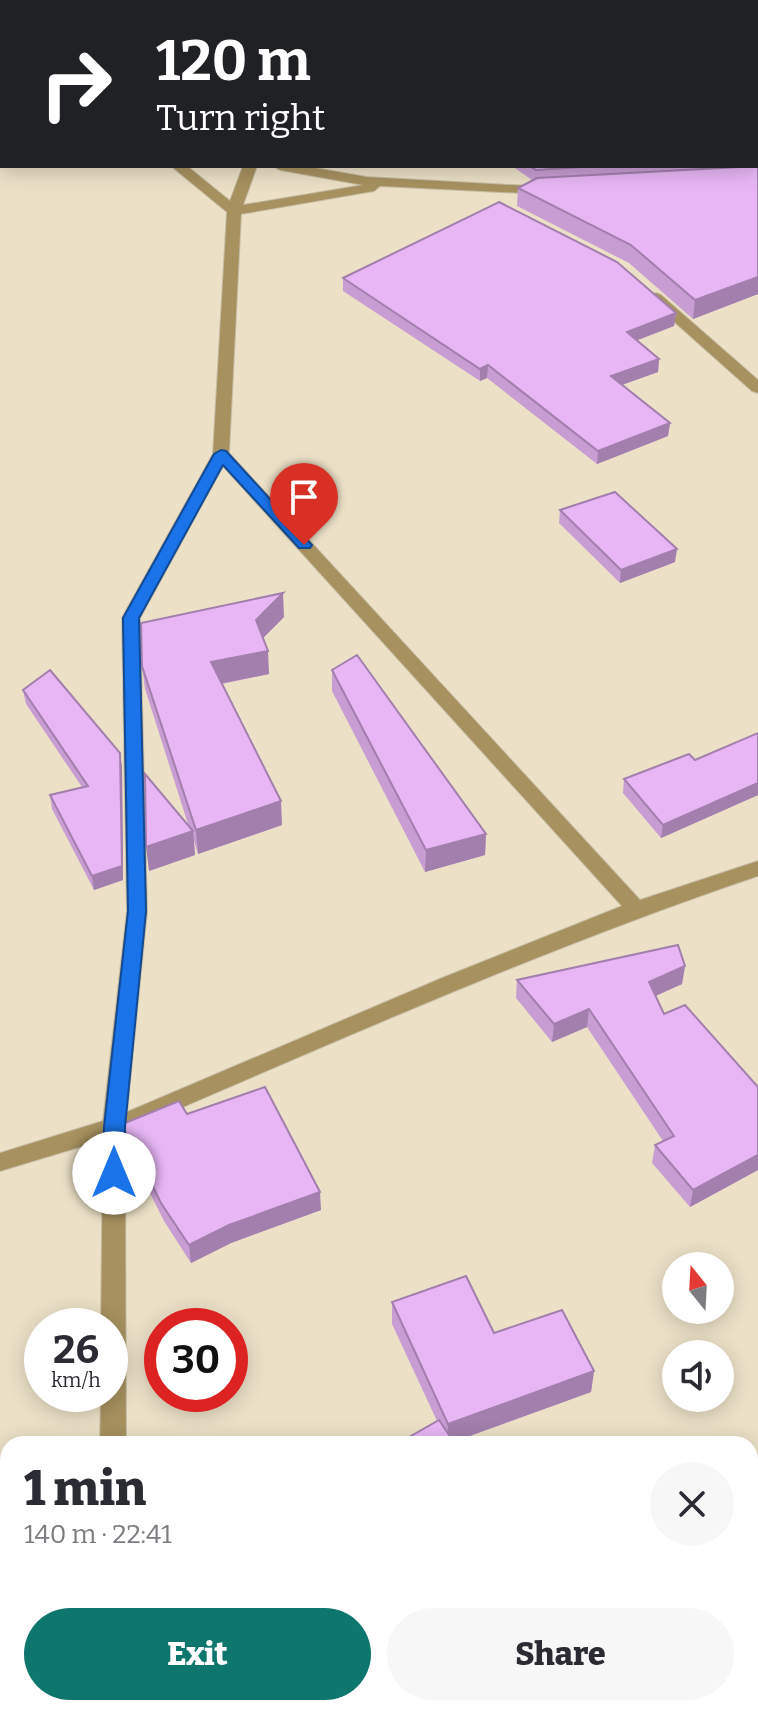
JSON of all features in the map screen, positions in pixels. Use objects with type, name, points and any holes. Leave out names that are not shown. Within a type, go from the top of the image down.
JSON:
[{"type":"street","points":[[180,168],[234,211],[394,183]]},
{"type":"street","points":[[113,1436],[114,1127],[137,911],[131,618],[221,454],[234,211],[249,168]]},
{"type":"street","points":[[293,168],[394,183],[465,188],[565,189]]},
{"type":"street","points":[[465,188],[491,202]]},
{"type":"street","points":[[646,289],[758,388]]},
{"type":"street","points":[[221,454],[636,909]]},
{"type":"street","points":[[0,1162],[114,1127],[449,984],[636,909],[758,868]]},
{"type":"building","points":[[758,168],[758,277],[695,300],[631,245],[518,188],[537,178]]},
{"type":"building","points":[[499,202],[617,262],[676,313],[627,332],[659,359],[611,376],[670,423],[598,451],[488,365],[480,369],[343,278]]},
{"type":"building","points":[[615,492],[677,549],[621,570],[560,510]]},
{"type":"building","points":[[283,593],[256,620],[268,651],[211,662],[281,801],[196,830],[142,666],[141,623]]},
{"type":"building","points":[[357,655],[486,834],[426,850],[332,670]]},
{"type":"building","points":[[50,670],[120,753],[122,866],[92,876],[50,795],[88,786],[23,690]]},
{"type":"building","points":[[758,733],[758,783],[663,825],[624,779],[689,754],[695,760]]},
{"type":"building","points":[[145,774],[193,831],[146,847]]},
{"type":"building","points":[[678,945],[685,966],[649,982],[664,1014],[685,1005],[758,1087],[758,1155],[693,1190],[655,1145],[674,1136],[589,1009],[554,1024],[517,980]]},
{"type":"building","points":[[265,1087],[320,1192],[229,1225],[189,1245],[161,1203],[125,1131],[125,1123],[179,1101],[187,1114]]},
{"type":"building","points":[[466,1276],[494,1333],[562,1310],[594,1371],[448,1424],[392,1302]]},
{"type":"building","points":[[439,1420],[450,1436],[411,1436]]},
{"type":"route","points":[[114,1173],[114,1127],[137,911],[131,618],[221,454],[304,545]]}]
